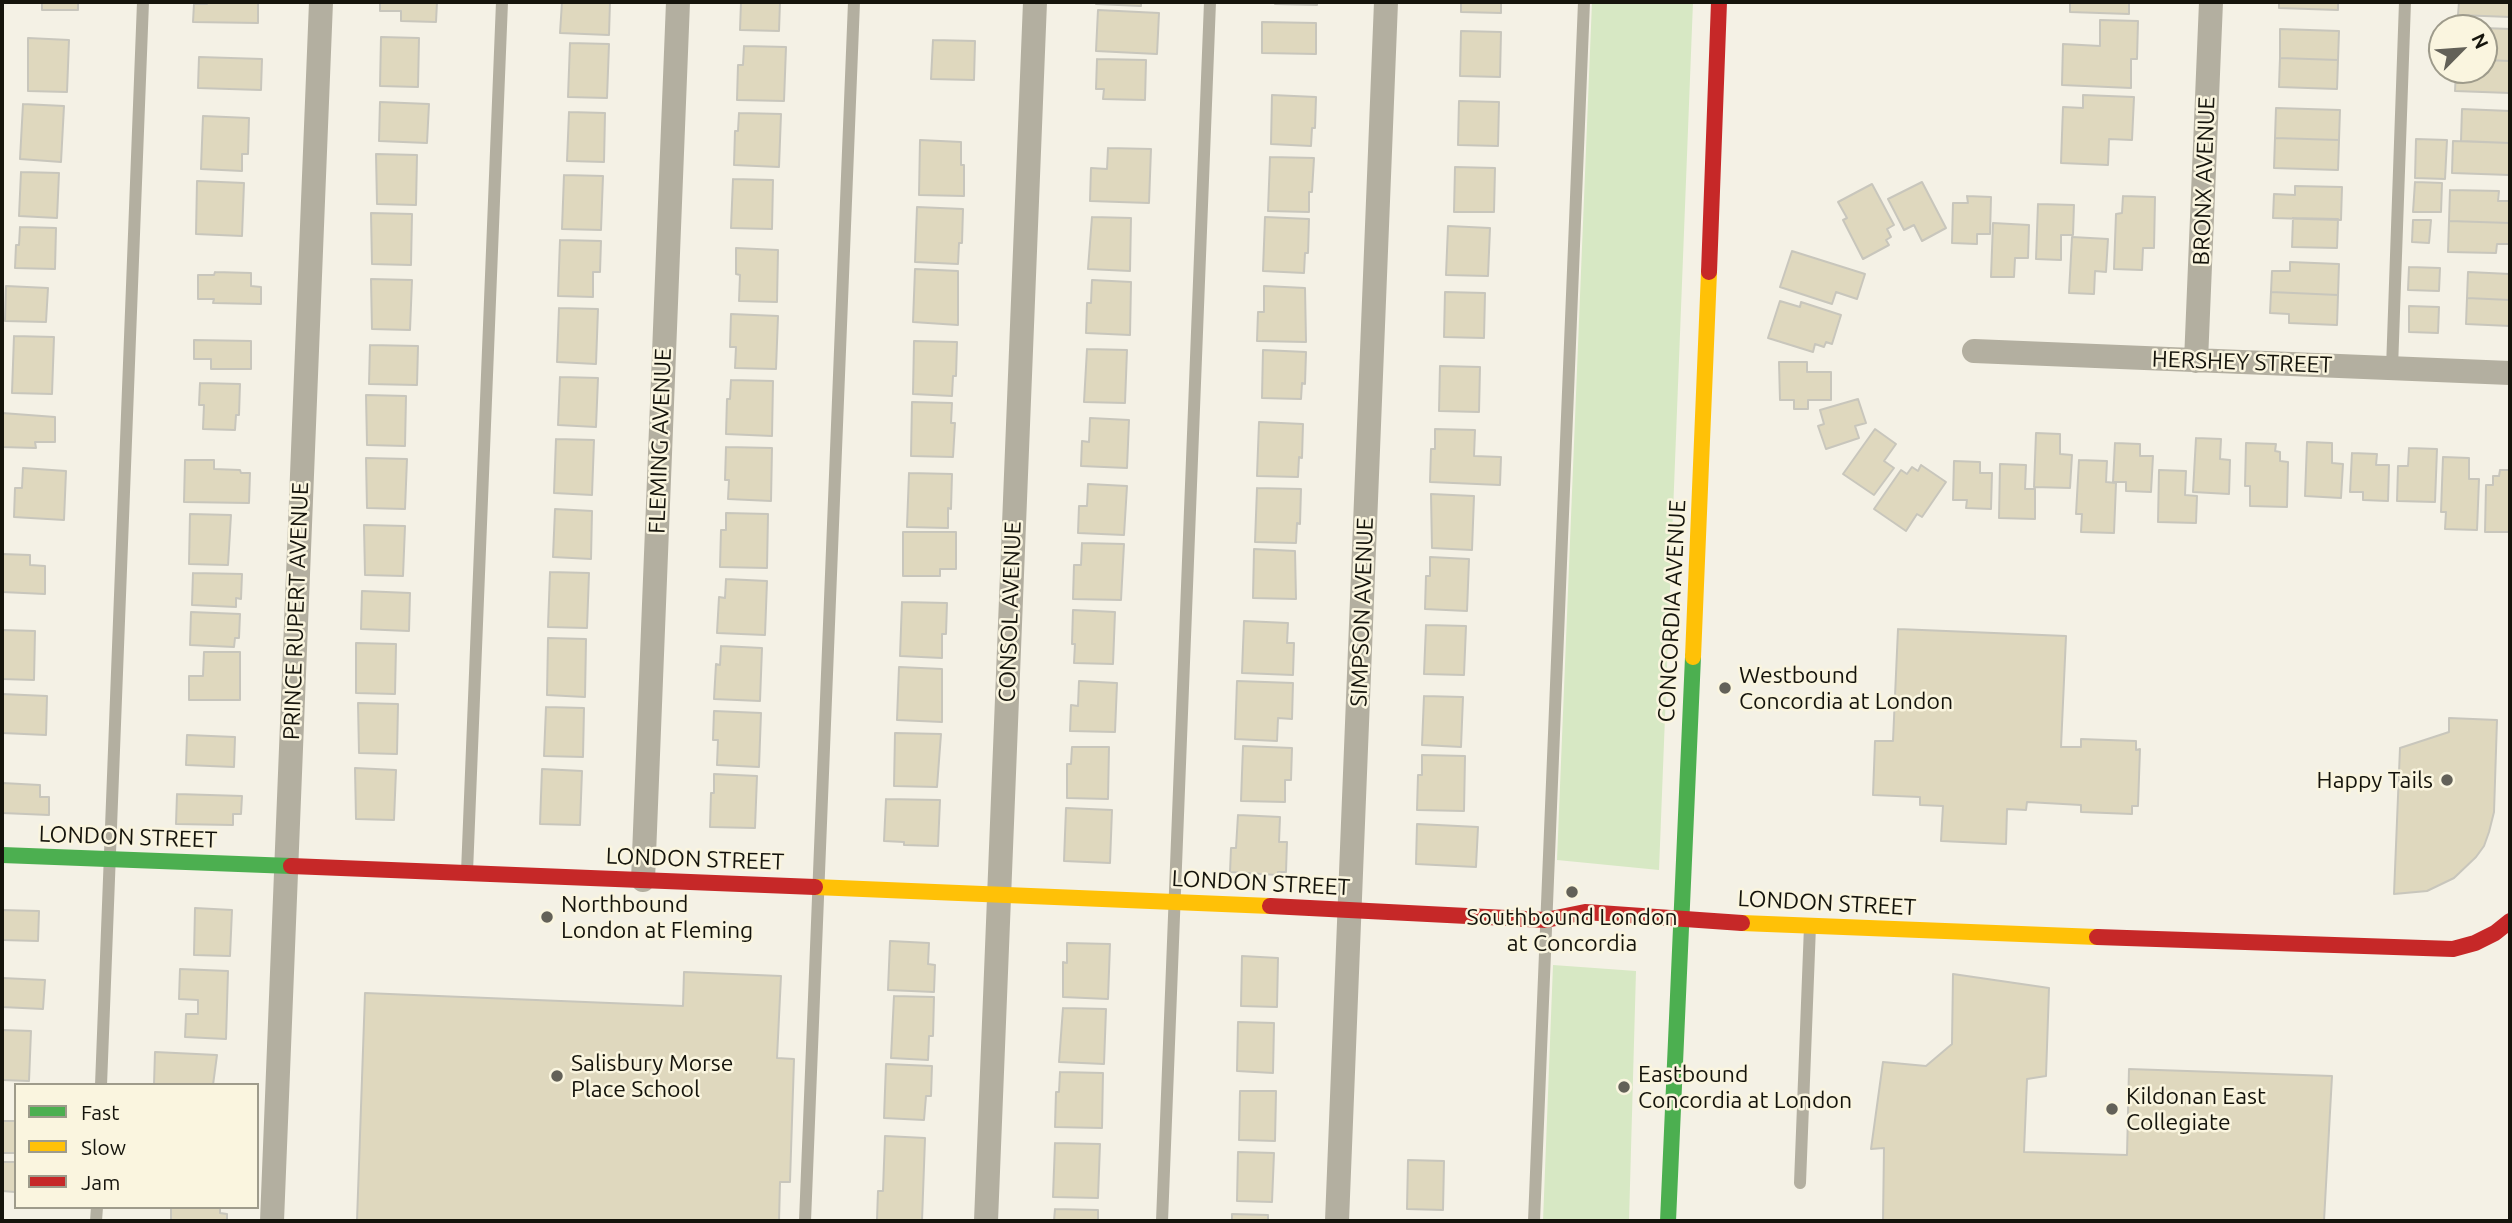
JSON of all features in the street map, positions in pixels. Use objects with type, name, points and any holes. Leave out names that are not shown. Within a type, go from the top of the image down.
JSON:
[{"type":"street","name":"PRINCE RUPERT AVENUE","points":[[272,1221],[321,2]]},
{"type":"street","name":"FLEMING AVENUE","points":[[643,880],[678,2]]},
{"type":"street","name":"CONSOL AVENUE","points":[[986,1221],[1035,2]]},
{"type":"street","name":"SIMPSON AVENUE","points":[[1337,1221],[1386,2]]},
{"type":"street","name":"CONCORDIA AVENUE","points":[[1668,1221],[1697,589],[1719,2]]},
{"type":"street","name":"BRONX AVENUE","points":[[2196,361],[2211,2]]},
{"type":"street","name":"HERSHEY STREET","points":[[1974,351],[2510,373]]},
{"type":"street","name":"LONDON STREET","points":[[2,855],[1175,901],[1546,920],[1585,912],[1739,923],[2278,945],[2453,949],[2475,943],[2495,933],[2510,921]]},
{"type":"lane","points":[[102,1083],[144,2]]},
{"type":"lane","points":[[467,873],[502,2]]},
{"type":"lane","points":[[805,1221],[853,2]]},
{"type":"lane","points":[[1162,1221],[1210,2]]},
{"type":"lane","points":[[1534,1221],[1584,2]]},
{"type":"lane","points":[[2392,368],[2405,2]]},
{"type":"lane","points":[[1800,1182],[1810,926]]},
{"type":"green space","points":[[1592,2],[1693,2],[1659,870],[1557,860]]},
{"type":"green space","points":[[1553,965],[1636,971],[1629,1221],[1543,1221]]},
{"type":"building","points":[[42,2],[78,2],[78,10],[42,10]]},
{"type":"building","points":[[258,2],[258,23],[193,22],[194,4]]},
{"type":"building","points":[[380,2],[437,2],[436,22],[401,21],[401,11],[380,11]]},
{"type":"building","points":[[562,2],[610,2],[609,35],[560,33]]},
{"type":"building","points":[[741,2],[780,2],[779,31],[740,30]]},
{"type":"building","points":[[1141,2],[1141,6],[1096,4]]},
{"type":"building","points":[[1317,2],[1317,5],[1275,4]]},
{"type":"building","points":[[1461,2],[1501,2],[1501,13],[1461,12]]},
{"type":"building","points":[[2070,2],[2129,2],[2129,14],[2070,12]]},
{"type":"building","points":[[2279,2],[2338,2],[2338,10],[2279,8]]},
{"type":"building","points":[[2459,2],[2510,2],[2510,17],[2498,17],[2498,14],[2458,14]]},
{"type":"building","points":[[1098,10],[1159,13],[1157,54],[1096,51]]},
{"type":"building","points":[[2100,20],[2138,21],[2137,59],[2131,59],[2131,88],[2062,85],[2063,44],[2100,46]]},
{"type":"building","points":[[1262,22],[1316,23],[1316,54],[1262,53]]},
{"type":"building","points":[[2280,29],[2339,31],[2338,60],[2280,58]]},
{"type":"building","points":[[2498,29],[2510,29],[2510,61],[2498,61]]},
{"type":"building","points":[[1461,31],[1501,32],[1500,77],[1460,76]]},
{"type":"building","points":[[381,37],[419,38],[418,87],[380,86]]},
{"type":"building","points":[[28,38],[69,40],[67,92],[28,91]]},
{"type":"building","points":[[933,40],[975,41],[974,80],[931,79]]},
{"type":"building","points":[[570,43],[609,44],[607,98],[568,97]]},
{"type":"building","points":[[744,46],[786,47],[784,101],[737,100],[738,65],[743,65]]},
{"type":"building","points":[[199,57],[262,59],[261,90],[198,88]]},
{"type":"building","points":[[2280,58],[2338,60],[2337,89],[2279,87]]},
{"type":"building","points":[[1097,59],[1146,60],[1145,100],[1103,99],[1104,89],[1096,89]]},
{"type":"building","points":[[2498,61],[2510,61],[2510,93],[2455,91],[2455,84],[2498,84]]},
{"type":"building","points":[[1272,95],[1316,97],[1315,128],[1312,128],[1311,146],[1271,144]]},
{"type":"building","points":[[2083,95],[2134,97],[2132,140],[2109,139],[2108,165],[2061,163],[2063,107],[2083,108]]},
{"type":"building","points":[[1459,101],[1499,102],[1498,146],[1458,145]]},
{"type":"building","points":[[380,102],[429,104],[427,143],[379,141]]},
{"type":"building","points":[[23,104],[64,106],[61,162],[20,159]]},
{"type":"building","points":[[2276,108],[2340,110],[2339,140],[2275,138]]},
{"type":"building","points":[[2462,109],[2510,111],[2510,143],[2461,141]]},
{"type":"building","points":[[569,112],[605,113],[604,162],[567,161]]},
{"type":"building","points":[[739,113],[781,114],[779,167],[734,165],[735,131],[738,131]]},
{"type":"building","points":[[203,116],[249,118],[248,154],[242,154],[242,171],[201,169]]},
{"type":"building","points":[[2275,138],[2339,140],[2338,170],[2274,168]]},
{"type":"building","points":[[2416,139],[2447,140],[2445,179],[2415,178]]},
{"type":"building","points":[[920,140],[961,142],[964,196],[919,195]]},
{"type":"building","points":[[2453,141],[2510,143],[2510,175],[2452,173]]},
{"type":"building","points":[[1108,148],[1151,149],[1149,203],[1090,201],[1091,168],[1107,169]]},
{"type":"building","points":[[376,154],[417,155],[416,205],[377,204]]},
{"type":"building","points":[[1270,157],[1314,158],[1309,212],[1268,211]]},
{"type":"building","points":[[1455,167],[1495,168],[1494,212],[1454,212]]},
{"type":"building","points":[[21,172],[59,173],[57,218],[19,216]]},
{"type":"building","points":[[564,175],[603,176],[601,230],[562,229]]},
{"type":"building","points":[[733,179],[773,180],[772,229],[731,228]]},
{"type":"building","points":[[197,181],[244,183],[242,236],[196,234]]},
{"type":"building","points":[[1922,182],[1946,228],[1922,241],[1914,225],[1904,230],[1888,199]]},
{"type":"building","points":[[2415,182],[2442,183],[2441,212],[2413,212]]},
{"type":"building","points":[[1872,184],[1894,225],[1887,229],[1891,237],[1886,240],[1889,245],[1863,259],[1843,220],[1847,218],[1838,202]]},
{"type":"building","points":[[2295,186],[2342,187],[2341,220],[2273,218],[2274,194],[2295,195]]},
{"type":"building","points":[[2450,190],[2499,191],[2498,201],[2510,201],[2510,223],[2449,221]]},
{"type":"building","points":[[1967,196],[1991,197],[1990,234],[1977,234],[1977,244],[1952,243],[1953,203],[1968,203]]},
{"type":"building","points":[[2123,196],[2155,197],[2154,248],[2143,248],[2142,270],[2114,269],[2116,214],[2122,213]]},
{"type":"building","points":[[2038,204],[2074,205],[2073,235],[2061,235],[2061,260],[2036,259]]},
{"type":"building","points":[[917,207],[963,209],[958,264],[915,262]]},
{"type":"building","points":[[371,213],[412,214],[411,265],[372,264]]},
{"type":"building","points":[[1092,217],[1131,218],[1130,271],[1088,269]]},
{"type":"building","points":[[1265,217],[1309,219],[1308,253],[1305,253],[1304,273],[1263,271]]},
{"type":"building","points":[[2293,218],[2338,219],[2337,248],[2292,247]]},
{"type":"building","points":[[2413,220],[2431,220],[2429,243],[2412,242]]},
{"type":"building","points":[[2449,221],[2510,223],[2510,244],[2497,244],[2496,253],[2448,252]]},
{"type":"building","points":[[1993,223],[2029,225],[2028,258],[2015,258],[2014,277],[1991,277]]},
{"type":"building","points":[[1448,226],[1490,228],[1488,276],[1446,275]]},
{"type":"building","points":[[20,227],[56,228],[55,269],[15,268]]},
{"type":"building","points":[[2072,237],[2108,239],[2106,272],[2095,271],[2094,294],[2069,293]]},
{"type":"building","points":[[560,240],[601,241],[600,272],[593,272],[593,297],[558,296]]},
{"type":"building","points":[[736,248],[778,250],[777,302],[739,301],[740,275],[736,274]]},
{"type":"building","points":[[1792,251],[1865,274],[1857,299],[1836,292],[1832,304],[1780,287]]},
{"type":"building","points":[[2290,262],[2339,264],[2338,295],[2271,292],[2272,271],[2290,271]]},
{"type":"building","points":[[2409,267],[2440,268],[2439,291],[2408,290]]},
{"type":"building","points":[[915,269],[958,271],[958,325],[913,322]]},
{"type":"building","points":[[215,272],[251,273],[251,286],[261,287],[261,304],[213,303],[214,299],[198,299],[198,275],[214,275]]},
{"type":"building","points":[[2468,272],[2510,274],[2510,300],[2467,298]]},
{"type":"building","points":[[371,279],[412,280],[410,330],[372,329]]},
{"type":"building","points":[[1092,280],[1131,282],[1130,335],[1086,333],[1087,303],[1091,303]]},
{"type":"building","points":[[6,286],[48,288],[46,322],[5,321]]},
{"type":"building","points":[[1264,286],[1305,288],[1306,342],[1257,341],[1258,312],[1264,312]]},
{"type":"building","points":[[1445,292],[1485,293],[1484,338],[1444,337]]},
{"type":"building","points":[[2271,292],[2338,295],[2337,325],[2289,323],[2289,314],[2270,313]]},
{"type":"building","points":[[2467,298],[2510,300],[2510,326],[2466,324]]},
{"type":"building","points":[[1780,301],[1800,307],[1801,302],[1841,315],[1832,344],[1826,342],[1824,347],[1815,344],[1813,352],[1768,338]]},
{"type":"building","points":[[2409,306],[2439,307],[2438,333],[2409,332]]},
{"type":"building","points":[[559,308],[598,309],[596,364],[557,362]]},
{"type":"building","points":[[731,314],[778,316],[776,369],[735,368],[736,347],[730,347]]},
{"type":"building","points":[[14,336],[54,337],[52,394],[12,393]]},
{"type":"building","points":[[194,340],[251,341],[251,369],[211,369],[211,359],[194,359]]},
{"type":"building","points":[[914,341],[957,342],[956,376],[953,376],[952,396],[913,394]]},
{"type":"building","points":[[370,345],[418,346],[417,385],[369,384]]},
{"type":"building","points":[[1087,349],[1127,350],[1125,403],[1084,402]]},
{"type":"building","points":[[1263,350],[1306,352],[1305,384],[1302,383],[1301,399],[1262,398]]},
{"type":"building","points":[[1779,362],[1807,362],[1807,372],[1831,372],[1831,400],[1808,400],[1808,409],[1794,409],[1794,400],[1780,400]]},
{"type":"building","points":[[1440,366],[1480,367],[1479,412],[1439,411]]},
{"type":"building","points":[[560,377],[598,378],[596,427],[558,425]]},
{"type":"building","points":[[731,380],[773,381],[772,436],[726,434],[727,399],[730,399]]},
{"type":"building","points":[[200,383],[240,384],[239,415],[236,415],[235,430],[203,429],[204,405],[199,405]]},
{"type":"building","points":[[366,395],[406,396],[405,446],[367,445]]},
{"type":"building","points":[[1858,399],[1866,423],[1855,426],[1859,438],[1826,449],[1818,426],[1824,424],[1820,410]]},
{"type":"building","points":[[912,402],[952,403],[951,423],[955,423],[953,457],[911,456]]},
{"type":"building","points":[[2,413],[55,417],[55,442],[35,442],[36,448],[2,447]]},
{"type":"building","points":[[1090,418],[1129,420],[1127,468],[1081,466],[1082,441],[1089,442]]},
{"type":"building","points":[[1259,422],[1303,424],[1302,458],[1299,457],[1298,477],[1257,476]]},
{"type":"building","points":[[1435,429],[1475,430],[1474,456],[1501,457],[1500,485],[1430,482],[1431,449],[1435,449]]},
{"type":"building","points":[[1875,429],[1896,444],[1884,461],[1894,468],[1874,495],[1843,474]]},
{"type":"building","points":[[2036,433],[2060,434],[2060,454],[2072,455],[2070,488],[2034,487]]},
{"type":"building","points":[[2196,438],[2221,439],[2220,459],[2230,460],[2229,494],[2193,492]]},
{"type":"building","points":[[556,439],[594,440],[592,495],[554,493]]},
{"type":"building","points":[[2307,442],[2332,443],[2332,463],[2343,464],[2341,498],[2305,496]]},
{"type":"building","points":[[2115,443],[2140,444],[2140,456],[2153,456],[2151,492],[2126,491],[2126,482],[2113,482]]},
{"type":"building","points":[[2246,443],[2276,444],[2275,451],[2280,452],[2280,461],[2288,462],[2287,507],[2250,506],[2250,486],[2245,486]]},
{"type":"building","points":[[726,447],[772,448],[771,501],[728,499],[729,480],[725,480]]},
{"type":"building","points":[[2409,448],[2437,449],[2435,502],[2397,501],[2398,466],[2408,466]]},
{"type":"building","points":[[2352,453],[2377,454],[2376,465],[2389,465],[2388,501],[2363,500],[2363,492],[2350,492]]},
{"type":"building","points":[[2443,457],[2469,458],[2469,479],[2479,479],[2477,530],[2445,529],[2446,512],[2441,512]]},
{"type":"building","points":[[366,458],[407,459],[405,509],[367,508]]},
{"type":"building","points":[[185,460],[214,460],[214,469],[250,473],[249,503],[184,502]]},
{"type":"building","points":[[2079,460],[2107,461],[2106,482],[2116,483],[2114,533],[2081,532],[2082,514],[2076,514]]},
{"type":"building","points":[[1954,461],[1980,462],[1980,473],[1992,473],[1991,509],[1966,508],[1967,500],[1953,500]]},
{"type":"building","points":[[2000,464],[2026,465],[2025,489],[2035,489],[2035,519],[1999,518]]},
{"type":"building","points":[[1921,465],[1946,482],[1922,517],[1917,514],[1906,531],[1874,509],[1901,470],[1907,474],[1912,467],[1918,471]]},
{"type":"building","points":[[23,468],[66,471],[64,520],[14,517],[15,488],[22,488]]},
{"type":"building","points":[[2159,470],[2186,471],[2185,495],[2197,496],[2196,523],[2158,522]]},
{"type":"building","points":[[2500,470],[2510,470],[2510,532],[2485,532],[2486,485],[2493,485],[2493,476],[2499,476]]},
{"type":"building","points":[[909,473],[952,474],[948,528],[907,527]]},
{"type":"building","points":[[1088,484],[1127,486],[1124,535],[1078,533],[1079,506],[1087,506]]},
{"type":"building","points":[[1257,488],[1301,489],[1300,524],[1297,523],[1296,543],[1255,542]]},
{"type":"building","points":[[1431,494],[1474,496],[1472,550],[1432,548]]},
{"type":"building","points":[[555,509],[592,511],[591,559],[553,557]]},
{"type":"building","points":[[726,513],[768,514],[767,568],[720,567],[721,530],[726,530]]},
{"type":"building","points":[[190,514],[231,515],[228,565],[189,564]]},
{"type":"building","points":[[364,525],[405,526],[403,576],[365,575]]},
{"type":"building","points":[[903,532],[956,532],[956,569],[940,569],[940,576],[903,576]]},
{"type":"building","points":[[1082,543],[1124,544],[1121,600],[1073,599],[1074,565],[1081,565]]},
{"type":"building","points":[[1254,549],[1295,551],[1296,599],[1253,598]]},
{"type":"building","points":[[2,554],[30,555],[30,565],[45,566],[45,594],[2,592]]},
{"type":"building","points":[[1430,557],[1469,559],[1467,611],[1425,609],[1426,576],[1430,576]]},
{"type":"building","points":[[550,572],[589,573],[587,628],[548,627]]},
{"type":"building","points":[[193,573],[242,574],[241,599],[236,598],[236,607],[192,605]]},
{"type":"building","points":[[726,579],[767,581],[765,635],[717,633],[719,597],[725,598]]},
{"type":"building","points":[[362,591],[410,593],[409,631],[361,629]]},
{"type":"building","points":[[902,602],[947,603],[946,634],[942,634],[942,658],[900,656]]},
{"type":"building","points":[[1073,610],[1115,612],[1113,664],[1074,663]]},
{"type":"building","points":[[191,612],[240,614],[239,638],[235,638],[234,647],[190,645]]},
{"type":"building","points":[[1244,621],[1288,623],[1287,643],[1294,643],[1293,675],[1242,673]]},
{"type":"building","points":[[1426,625],[1466,626],[1464,675],[1424,674]]},
{"type":"building","points":[[1898,629],[2066,636],[2061,747],[2081,747],[2081,739],[2136,741],[2136,750],[2140,749],[2138,806],[2132,806],[2132,814],[2081,812],[2081,805],[2027,802],[2026,810],[2007,809],[2006,844],[1941,841],[1943,806],[1920,805],[1920,797],[1873,795],[1875,741],[1893,741]]},
{"type":"building","points":[[2,630],[35,631],[34,680],[2,679]]},
{"type":"building","points":[[548,638],[586,639],[585,697],[547,695]]},
{"type":"building","points":[[356,643],[396,644],[395,694],[356,693]]},
{"type":"building","points":[[721,646],[762,648],[760,701],[714,699],[716,664],[720,665]]},
{"type":"building","points":[[204,652],[240,652],[240,700],[189,700],[189,676],[203,676]]},
{"type":"building","points":[[899,667],[942,669],[942,722],[897,720]]},
{"type":"building","points":[[1079,681],[1117,683],[1115,732],[1070,731],[1071,705],[1078,706]]},
{"type":"building","points":[[1237,681],[1293,683],[1292,719],[1278,718],[1277,741],[1235,739]]},
{"type":"building","points":[[2,694],[47,696],[46,735],[2,733]]},
{"type":"building","points":[[1424,696],[1463,697],[1461,747],[1422,745]]},
{"type":"building","points":[[358,703],[398,704],[397,754],[359,753]]},
{"type":"building","points":[[546,707],[584,708],[583,757],[544,756]]},
{"type":"building","points":[[714,711],[761,713],[759,767],[717,765],[718,740],[713,740]]},
{"type":"building","name":"Happy Tails","points":[[2449,718],[2497,720],[2494,812],[2489,832],[2476,857],[2454,878],[2427,891],[2394,894],[2400,748],[2449,732]]},
{"type":"building","points":[[895,733],[941,734],[937,787],[894,786]]},
{"type":"building","points":[[187,735],[235,737],[234,767],[186,765]]},
{"type":"building","points":[[1243,746],[1292,748],[1291,780],[1285,780],[1285,802],[1241,801]]},
{"type":"building","points":[[1072,747],[1109,747],[1108,799],[1067,798],[1067,764],[1071,764]]},
{"type":"building","points":[[1422,755],[1465,756],[1464,811],[1417,810],[1418,775],[1422,775]]},
{"type":"building","points":[[355,768],[396,770],[394,820],[356,819]]},
{"type":"building","points":[[542,769],[582,771],[580,825],[540,824]]},
{"type":"building","points":[[714,774],[757,776],[755,828],[710,827]]},
{"type":"building","points":[[2,783],[40,785],[40,797],[49,797],[49,815],[2,813]]},
{"type":"building","points":[[177,794],[242,796],[241,814],[233,814],[233,825],[176,824]]},
{"type":"building","points":[[886,799],[940,800],[938,846],[904,845],[904,842],[884,841]]},
{"type":"building","points":[[1066,808],[1112,810],[1110,863],[1064,861]]},
{"type":"building","points":[[1238,815],[1280,817],[1279,842],[1287,842],[1286,872],[1278,872],[1278,875],[1230,872],[1231,848],[1236,848]]},
{"type":"building","points":[[1417,824],[1478,827],[1476,867],[1416,864]]},
{"type":"building","points":[[195,908],[232,910],[230,956],[194,955]]},
{"type":"building","points":[[2,910],[39,911],[38,941],[2,940]]},
{"type":"building","points":[[890,941],[929,943],[928,964],[935,965],[934,992],[888,990]]},
{"type":"building","points":[[1067,943],[1110,944],[1108,999],[1063,997],[1063,962],[1067,963]]},
{"type":"building","points":[[1242,956],[1278,958],[1277,1007],[1241,1006]]},
{"type":"building","points":[[180,969],[228,971],[226,1039],[185,1037],[186,1014],[198,1014],[198,1000],[179,999]]},
{"type":"building","name":"Salisbury Morse Place School","points":[[684,972],[781,976],[777,1058],[794,1059],[790,1182],[780,1182],[779,1221],[357,1221],[365,993],[683,1006]]},
{"type":"building","points":[[1953,974],[2049,988],[2046,1076],[2027,1079],[2024,1152],[2127,1155],[2129,1069],[2332,1076],[2324,1221],[1883,1221],[1884,1148],[1871,1149],[1883,1062],[1926,1066],[1952,1044]]},
{"type":"building","points":[[2,978],[45,980],[43,1009],[2,1007]]},
{"type":"building","points":[[894,996],[934,997],[933,1036],[929,1036],[928,1060],[891,1058]]},
{"type":"building","points":[[1063,1008],[1106,1009],[1104,1064],[1059,1062]]},
{"type":"building","points":[[1238,1022],[1274,1023],[1273,1073],[1237,1071]]},
{"type":"building","points":[[2,1030],[31,1031],[29,1081],[2,1080]]},
{"type":"building","points":[[155,1052],[217,1055],[213,1083],[154,1083]]},
{"type":"building","points":[[886,1064],[932,1066],[931,1096],[926,1096],[924,1120],[884,1118]]},
{"type":"building","points":[[1060,1072],[1103,1073],[1102,1128],[1055,1127],[1056,1092],[1059,1092]]},
{"type":"building","points":[[1240,1091],[1276,1091],[1275,1141],[1239,1140]]},
{"type":"building","points":[[2,1121],[14,1121],[14,1153],[2,1153]]},
{"type":"building","points":[[885,1136],[925,1138],[922,1221],[877,1220],[878,1191],[883,1191]]},
{"type":"building","points":[[1055,1143],[1100,1144],[1098,1198],[1053,1197]]},
{"type":"building","points":[[1238,1152],[1274,1153],[1272,1202],[1237,1201]]},
{"type":"building","points":[[1408,1160],[1444,1161],[1443,1210],[1407,1209]]},
{"type":"building","points":[[2,1162],[14,1162],[14,1192],[2,1191]]},
{"type":"building","points":[[171,1209],[220,1209],[220,1213],[227,1214],[227,1221],[171,1221]]},
{"type":"building","points":[[1055,1209],[1098,1210],[1098,1221],[1054,1221]]},
{"type":"building","points":[[1232,1214],[1268,1215],[1268,1221],[1232,1221]]},
{"type":"traffic: fast","points":[[1668,1221],[1693,657]]},
{"type":"traffic: fast","points":[[2,855],[291,866]]},
{"type":"traffic: slow","points":[[1693,657],[1709,272]]},
{"type":"traffic: slow","points":[[815,887],[1270,906]]},
{"type":"traffic: slow","points":[[1742,923],[2097,937]]},
{"type":"traffic: jam","points":[[1709,272],[1719,2]]},
{"type":"traffic: jam","points":[[291,866],[815,887]]},
{"type":"traffic: jam","points":[[1270,906],[1546,920],[1585,912],[1742,923]]},
{"type":"traffic: jam","points":[[2097,937],[2453,949],[2475,943],[2495,933],[2510,921]]},
{"type":"place","name":"Westbound Concordia at London","points":[[1725,688]]},
{"type":"place","name":"Happy Tails","points":[[2447,780]]},
{"type":"place","name":"Southbound London at Concordia","points":[[1572,892]]},
{"type":"place","name":"Northbound London at Fleming","points":[[547,917]]},
{"type":"place","name":"Salisbury Morse Place School","points":[[557,1076]]},
{"type":"place","name":"Eastbound Concordia at London","points":[[1624,1087]]},
{"type":"place","name":"Kildonan East Collegiate","points":[[2112,1109]]}]
